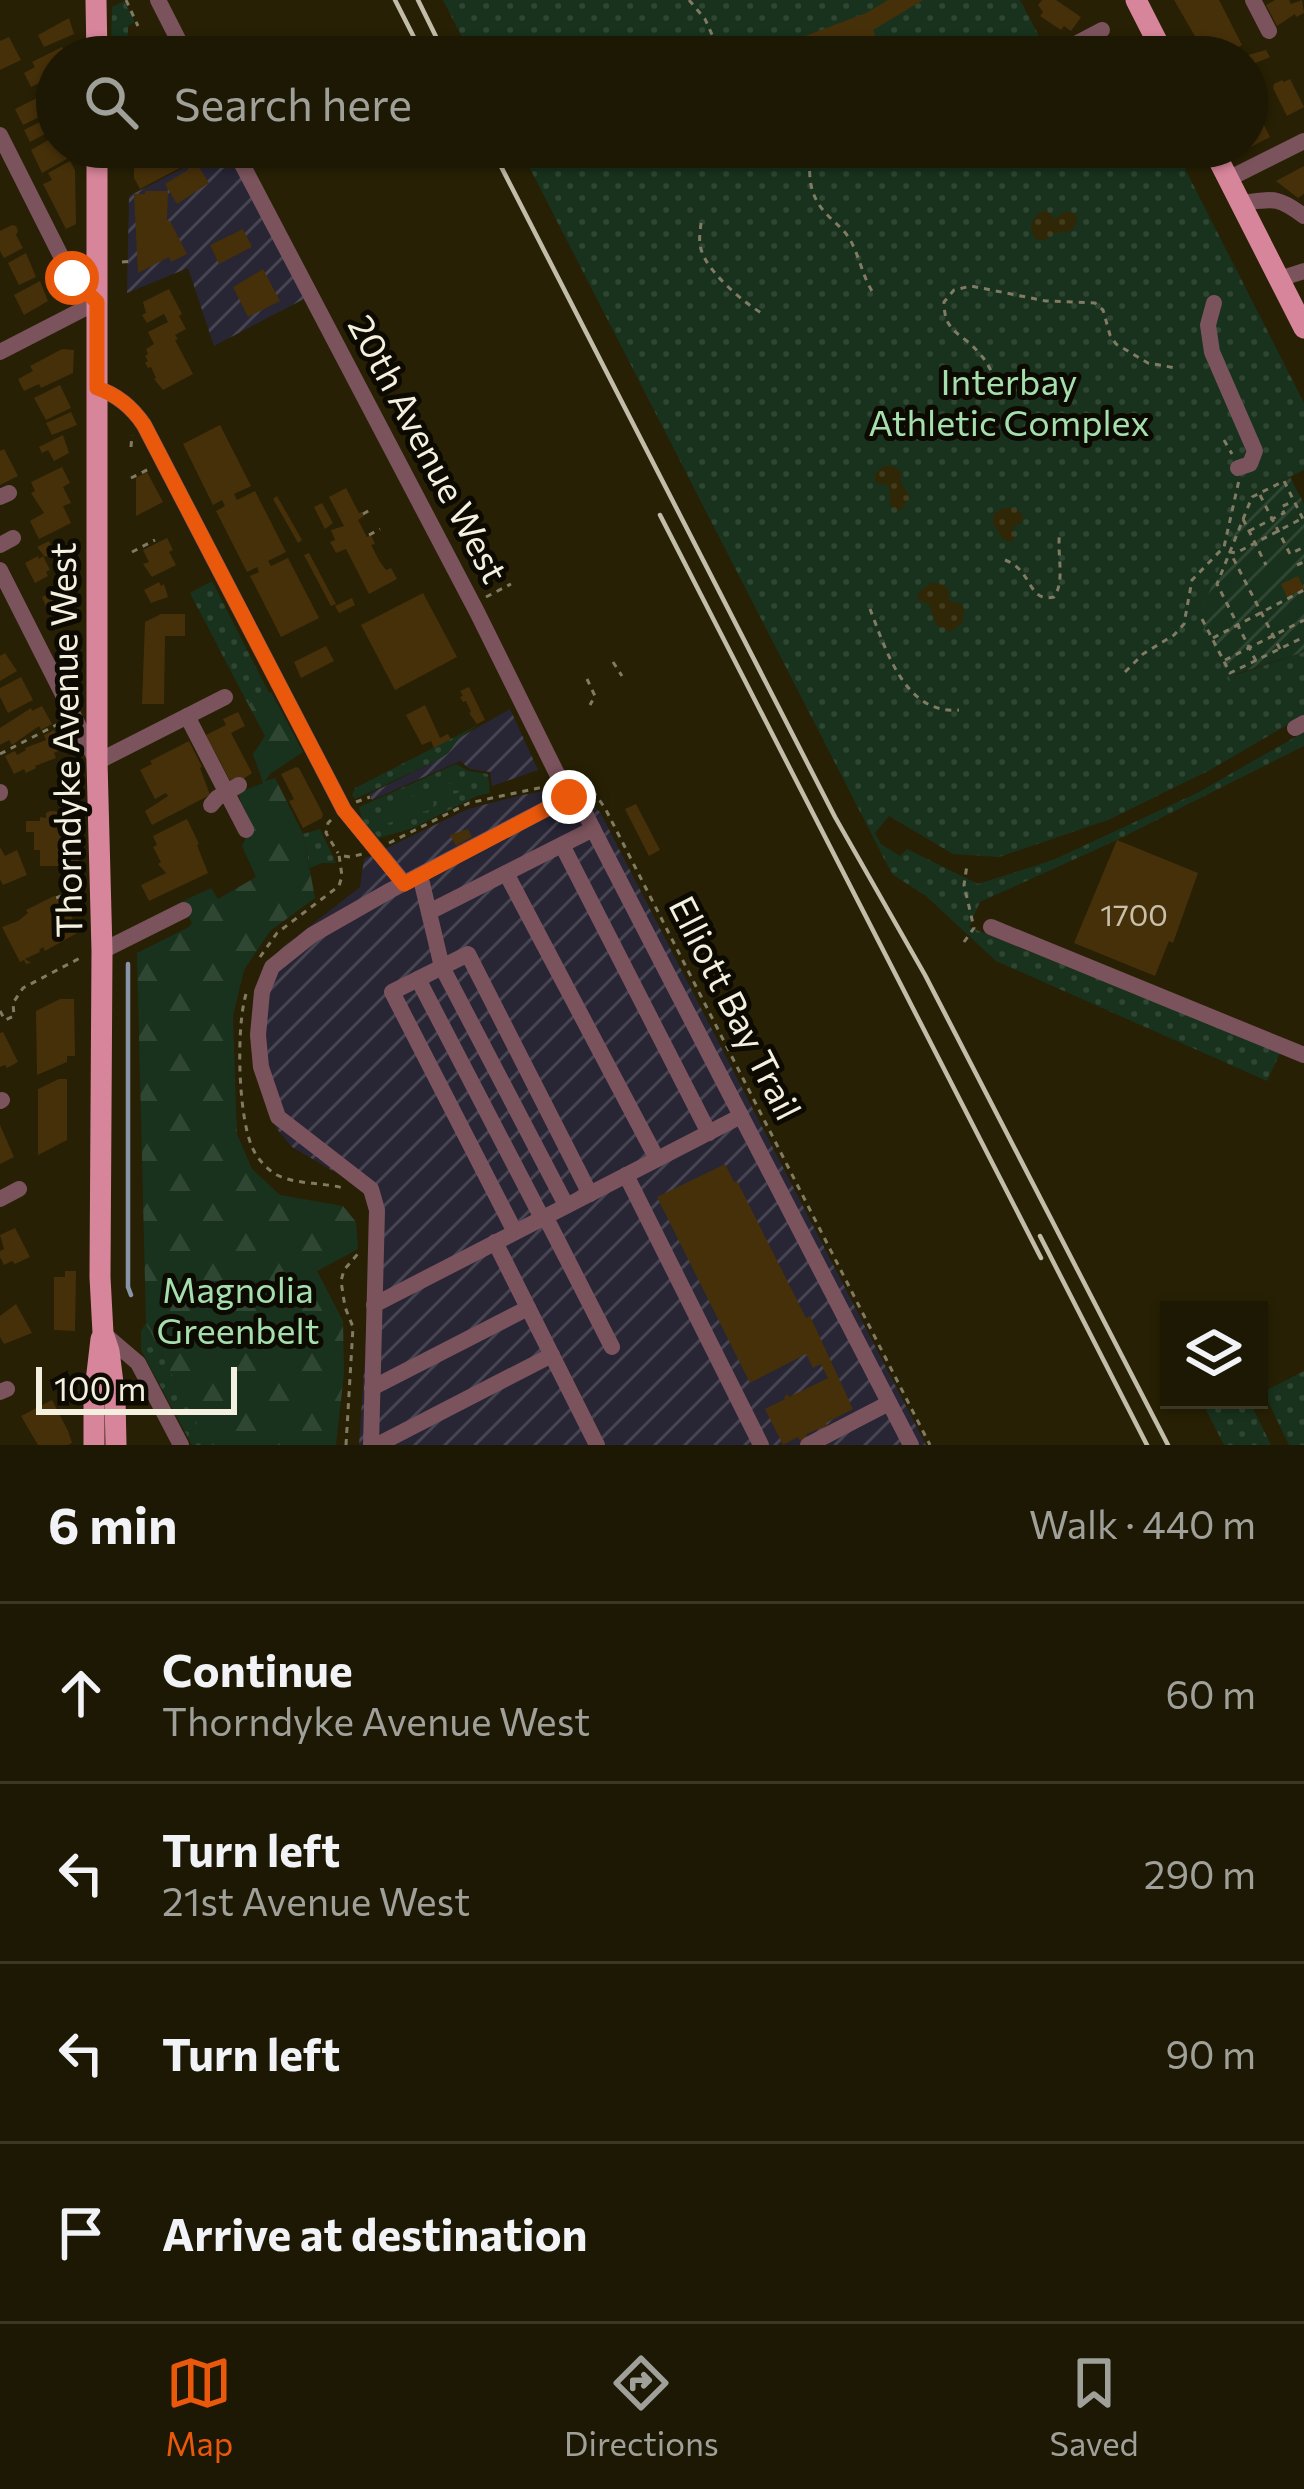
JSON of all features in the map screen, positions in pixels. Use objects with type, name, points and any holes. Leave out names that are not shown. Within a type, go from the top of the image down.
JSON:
[{"type":"main road","points":[[96,0],[97,36]]},
{"type":"main road","points":[[1136,0],[1154,36]]},
{"type":"main road","name":"Thorndyke Avenue West","points":[[94,1445],[94,1399],[103,1333],[91,954],[97,762],[97,168]]},
{"type":"main road","points":[[1223,168],[1304,328]]},
{"type":"main road","name":"Thorndyke Avenue West","points":[[103,1333],[115,1392],[116,1445]]},
{"type":"street","points":[[158,0],[176,36]]},
{"type":"street","points":[[1253,0],[1269,31]]},
{"type":"street","points":[[1090,36],[1102,30]]},
{"type":"street","points":[[0,135],[72,278],[97,302],[0,352]]},
{"type":"street","points":[[1268,159],[1304,141]]},
{"type":"street","name":"20th Avenue West","points":[[243,168],[473,604],[562,784]]},
{"type":"street","points":[[1228,178],[1249,168]]},
{"type":"street","points":[[1241,203],[1276,199],[1304,216]]},
{"type":"street","points":[[1279,279],[1304,271]]},
{"type":"street","points":[[1214,304],[1208,325],[1212,352],[1256,456],[1238,468]]},
{"type":"street","points":[[97,388],[134,409],[144,425],[344,810],[412,879],[429,912],[442,967],[566,1205]]},
{"type":"street","points":[[0,570],[97,762],[225,697]]},
{"type":"street","points":[[188,716],[233,789],[246,830]]},
{"type":"street","points":[[211,805],[233,789]]},
{"type":"street","points":[[552,1355],[374,1445],[377,1210],[370,1190],[278,1117],[261,1066],[259,1035],[262,992],[272,967],[312,935],[569,797],[580,805],[593,829],[911,1445]]},
{"type":"street","points":[[429,912],[593,829]]},
{"type":"street","points":[[562,845],[709,1133]]},
{"type":"street","points":[[506,873],[657,1159]]},
{"type":"street","points":[[91,954],[184,910]]},
{"type":"street","points":[[991,927],[1304,1055]]},
{"type":"street","points":[[515,1232],[392,992],[468,954],[590,1193]]},
{"type":"street","points":[[418,979],[612,1347]]},
{"type":"street","points":[[374,1305],[741,1116]]},
{"type":"street","points":[[626,1175],[761,1445]]},
{"type":"street","points":[[0,1199],[20,1189]]},
{"type":"street","points":[[495,1242],[597,1445]]},
{"type":"street","points":[[372,1388],[528,1308]]},
{"type":"street","points":[[103,1333],[138,1364],[181,1445]]},
{"type":"street","points":[[808,1445],[889,1403]]},
{"type":"path","points":[[126,0],[138,26]]},
{"type":"path","points":[[689,0],[713,36]]},
{"type":"path","points":[[809,168],[816,199],[848,237],[872,291]]},
{"type":"path","points":[[701,223],[700,243],[708,263],[744,302],[763,314]]},
{"type":"path","points":[[122,262],[132,261]]},
{"type":"path","points":[[996,381],[979,352],[947,322],[944,302],[958,288],[1095,303],[1103,310],[1116,344],[1148,362],[1176,368]]},
{"type":"path","points":[[131,447],[132,434]]},
{"type":"path","points":[[1125,672],[1184,624],[1192,580],[1225,547],[1237,497],[1238,468],[1224,440]]},
{"type":"path","points":[[131,478],[148,469]]},
{"type":"path","points":[[1230,552],[1303,520],[1284,481],[1252,497],[1216,584],[1256,661]]},
{"type":"path","points":[[1259,493],[1290,554],[1304,547]]},
{"type":"path","points":[[1249,531],[1284,513],[1281,507],[1294,501]]},
{"type":"path","points":[[363,514],[370,510]]},
{"type":"path","points":[[1243,519],[1266,566]]},
{"type":"path","points":[[369,535],[380,529]]},
{"type":"path","points":[[1005,560],[1023,571],[1040,598],[1054,597],[1060,585],[1060,532]]},
{"type":"path","points":[[132,552],[155,539]]},
{"type":"path","points":[[1230,552],[1280,649]]},
{"type":"path","points":[[1297,565],[1304,562]]},
{"type":"path","points":[[473,604],[511,584]]},
{"type":"path","points":[[1212,639],[1304,590]]},
{"type":"path","points":[[870,609],[913,694],[937,709],[959,710]]},
{"type":"path","points":[[1202,619],[1230,674],[1304,637]]},
{"type":"path","points":[[1223,661],[1304,620]]},
{"type":"path","points":[[613,662],[622,676]]},
{"type":"path","points":[[587,680],[595,696],[590,705]]},
{"type":"path","points":[[0,754],[61,723]]},
{"type":"path","points":[[381,847],[470,803],[562,784]]},
{"type":"path","name":"Elliott Bay Trail","points":[[562,784],[586,788],[605,808],[930,1445]]},
{"type":"path","points":[[350,798],[352,804],[370,797]]},
{"type":"path","points":[[337,816],[328,823],[326,833],[339,855]]},
{"type":"path","points":[[964,942],[974,928],[964,886],[967,865]]},
{"type":"path","points":[[56,898],[80,896]]},
{"type":"path","points":[[0,1011],[5,1020],[14,1016],[17,993],[91,954]]},
{"type":"shaded area","points":[[183,168],[238,168],[304,299],[214,346],[188,268],[127,293],[129,196]]},
{"type":"shaded area","points":[[510,709],[538,770],[492,786],[490,772],[470,769],[460,761],[372,800],[369,794],[436,761],[459,738]]},
{"type":"shaded area","points":[[571,787],[600,812],[926,1445],[359,1445],[373,1237],[367,1198],[357,1185],[292,1147],[277,1129],[254,1061],[254,993],[282,948],[360,887],[364,859],[468,809]]},
{"type":"green space","points":[[443,0],[1020,0],[1039,36],[461,36]]},
{"type":"green space","points":[[124,1],[135,22],[128,26],[128,36],[111,36],[112,7]]},
{"type":"green space","name":"Interbay Athletic Complex","points":[[530,168],[1185,168],[1304,403],[1304,470],[1250,496],[1233,682],[1236,675],[1304,652],[1304,715],[1210,770],[1108,820],[999,857],[953,854],[889,816],[875,833],[881,844],[900,856],[907,849],[978,884],[1053,860],[1197,793],[1304,732],[1304,746],[980,902],[969,927],[1280,1053],[1267,1081],[996,961],[926,896],[892,874]]},
{"type":"green space","points":[[1290,477],[1304,504],[1304,652],[1236,674],[1232,684],[1199,616],[1250,496]]},
{"type":"green space","points":[[212,581],[269,693],[248,704],[190,593]]},
{"type":"green space","name":"Magnolia Greenbelt","points":[[271,692],[303,752],[265,781],[275,778],[303,834],[315,898],[270,931],[244,970],[233,1016],[237,1134],[252,1169],[280,1195],[343,1206],[356,1222],[358,1249],[317,1271],[343,1321],[344,1373],[336,1445],[208,1445],[146,1323],[137,953],[189,927],[192,923],[181,902],[211,888],[218,899],[256,877],[242,846],[250,830],[238,793],[263,783],[253,754],[265,736],[248,704]]},
{"type":"green space","points":[[480,724],[436,761],[355,799],[352,796],[355,788]]},
{"type":"green space","points":[[456,764],[488,774],[490,793],[379,838],[362,820],[359,807]]},
{"type":"green space","points":[[455,782],[459,792],[425,812],[385,824],[405,801]]},
{"type":"green space","points":[[320,829],[336,863],[310,868],[303,834]]},
{"type":"green space","points":[[146,1323],[208,1445],[192,1445],[141,1350]]},
{"type":"green space","points":[[1304,1371],[1304,1445],[1289,1445],[1268,1401],[1269,1389]]},
{"type":"green space","points":[[1206,1409],[1253,1409],[1271,1445],[1224,1445]]},
{"type":"sand","points":[[1047,210],[1055,219],[1066,211],[1075,214],[1074,227],[1053,233],[1045,241],[1036,239],[1032,222]]},
{"type":"sand","points":[[884,466],[901,472],[901,483],[910,497],[902,509],[890,506],[889,486],[875,482],[875,474]]},
{"type":"sand","points":[[1002,508],[1015,508],[1023,515],[1022,522],[1013,527],[1012,542],[1003,540],[993,523],[993,515]]},
{"type":"sand","points":[[931,583],[943,584],[949,601],[964,609],[962,623],[950,632],[936,625],[929,605],[917,599]]},
{"type":"building","points":[[888,0],[923,0],[873,30],[875,36],[805,36]]},
{"type":"building","points":[[1042,0],[1056,0],[1081,17],[1071,31],[1064,26],[1061,30],[1040,16]]},
{"type":"building","points":[[1174,0],[1219,0],[1237,36],[1195,36]]},
{"type":"building","points":[[1275,0],[1291,4],[1302,0],[1304,13],[1277,26],[1266,5]]},
{"type":"building","points":[[69,18],[74,34],[69,36],[38,35]]},
{"type":"building","points":[[9,37],[21,60],[0,70],[0,41]]},
{"type":"building","points":[[36,60],[36,84],[31,87],[24,73],[35,67],[32,62]]},
{"type":"building","points":[[1290,79],[1304,107],[1287,116],[1273,88]]},
{"type":"building","points":[[36,98],[36,118],[23,125],[15,109]]},
{"type":"building","points":[[36,124],[36,139],[30,142],[24,130]]},
{"type":"building","points":[[1304,166],[1304,194],[1298,198],[1276,181]]},
{"type":"building","points":[[57,168],[75,170],[76,224],[66,229],[43,184],[52,180],[48,173]]},
{"type":"building","points":[[134,168],[180,168],[140,189]]},
{"type":"building","points":[[191,168],[200,168],[209,183],[177,204],[165,184]]},
{"type":"building","points":[[168,191],[167,221],[187,254],[171,262],[169,257],[138,273],[134,194]]},
{"type":"building","points":[[12,225],[23,248],[4,258],[0,231]]},
{"type":"building","points":[[243,229],[252,247],[219,264],[210,245]]},
{"type":"building","points":[[26,253],[36,277],[19,285],[8,263]]},
{"type":"building","points":[[263,269],[280,301],[248,317],[233,287]]},
{"type":"building","points":[[40,281],[48,301],[24,315],[14,295]]},
{"type":"building","points":[[169,289],[186,329],[175,340],[193,374],[163,390],[145,356],[154,344],[148,332],[168,322],[164,314],[147,323],[142,315],[146,313],[143,302]]},
{"type":"building","points":[[62,349],[74,350],[73,373],[24,391],[18,379],[33,371],[30,366]]},
{"type":"building","points":[[60,385],[71,408],[46,420],[34,398]]},
{"type":"building","points":[[71,412],[77,425],[52,435],[46,423]]},
{"type":"building","points":[[220,425],[251,486],[234,494],[237,500],[255,491],[286,552],[268,561],[271,566],[288,558],[319,618],[281,637],[250,576],[259,572],[257,567],[247,572],[216,511],[225,506],[222,500],[213,505],[183,444]]},
{"type":"building","points":[[63,435],[69,453],[54,461],[48,450],[42,453],[39,447]]},
{"type":"building","points":[[4,449],[18,476],[0,485],[0,451]]},
{"type":"building","points":[[62,467],[70,483],[63,487],[71,503],[63,506],[71,523],[39,539],[30,521],[44,513],[31,493],[35,491],[31,482]]},
{"type":"building","points":[[147,472],[163,502],[136,516],[136,478]]},
{"type":"building","points":[[346,488],[364,516],[358,520],[367,537],[371,535],[380,562],[397,579],[369,594],[346,549],[336,553],[330,542],[335,540],[331,530],[344,526],[329,497]]},
{"type":"building","points":[[277,496],[302,540],[298,543],[273,499]]},
{"type":"building","points":[[322,503],[333,523],[325,529],[314,507]]},
{"type":"building","points":[[167,538],[176,565],[152,577],[143,564],[149,562],[143,550]]},
{"type":"building","points":[[49,541],[53,548],[45,557],[37,547]]},
{"type":"building","points":[[309,553],[336,604],[331,606],[304,555]]},
{"type":"building","points":[[43,556],[50,570],[35,583],[25,563]]},
{"type":"building","points":[[1298,576],[1304,589],[1287,597],[1281,584]]},
{"type":"building","points":[[159,582],[168,597],[151,603],[144,590]]},
{"type":"building","points":[[61,587],[69,606],[50,616],[42,597]]},
{"type":"building","points":[[423,593],[457,657],[395,690],[361,625]]},
{"type":"building","points":[[352,598],[355,605],[339,613],[335,606]]},
{"type":"building","points":[[161,614],[185,614],[185,636],[165,636],[164,704],[142,704],[145,622]]},
{"type":"building","points":[[326,646],[334,661],[301,678],[294,662]]},
{"type":"building","points":[[5,653],[17,671],[0,681],[0,656]]},
{"type":"building","points":[[21,677],[33,700],[8,713],[0,688]]},
{"type":"building","points":[[469,687],[485,720],[477,724],[460,697],[460,691]]},
{"type":"building","points":[[425,705],[440,738],[448,734],[451,739],[434,748],[431,741],[422,745],[406,715]]},
{"type":"building","points":[[42,706],[52,724],[41,730],[39,726],[12,745],[9,740],[0,745],[0,728]]},
{"type":"building","points":[[238,712],[245,726],[231,733],[252,773],[233,786],[206,735]]},
{"type":"building","points":[[54,730],[64,748],[54,753],[56,758],[14,774],[5,756],[46,740],[44,735]]},
{"type":"building","points":[[189,741],[210,795],[152,825],[145,811],[168,796],[155,799],[140,770]]},
{"type":"building","points":[[296,767],[323,814],[303,828],[281,774]]},
{"type":"building","points":[[636,804],[660,850],[649,856],[625,809]]},
{"type":"building","points":[[50,811],[79,813],[79,861],[70,861],[70,866],[40,866],[34,832],[26,832],[26,821],[40,821]]},
{"type":"building","points":[[187,819],[208,873],[149,901],[141,885],[166,873],[158,864],[153,836]]},
{"type":"building","points":[[468,829],[472,837],[456,846],[450,835]]},
{"type":"building","points":[[1117,840],[1198,873],[1173,943],[1169,941],[1155,976],[1074,943]]},
{"type":"building","points":[[0,847],[5,856],[17,850],[27,875],[3,885]]},
{"type":"building","points":[[67,895],[79,932],[25,959],[31,963],[20,962],[2,927],[54,896],[57,900]]},
{"type":"building","points":[[686,900],[697,923],[689,927],[677,904]]},
{"type":"building","points":[[60,999],[74,999],[75,1056],[37,1075],[36,1011]]},
{"type":"building","points":[[3,1032],[18,1062],[7,1068],[0,1067]]},
{"type":"building","points":[[67,1079],[67,1140],[38,1155],[38,1089]]},
{"type":"building","points":[[0,1125],[14,1157],[0,1164]]},
{"type":"building","points":[[725,1164],[806,1318],[810,1316],[853,1409],[800,1441],[798,1437],[783,1445],[765,1409],[828,1378],[821,1364],[813,1368],[806,1354],[750,1383],[657,1197]]},
{"type":"building","points":[[15,1228],[30,1257],[4,1265],[0,1235]]},
{"type":"building","points":[[65,1271],[76,1271],[75,1331],[54,1330],[54,1277],[65,1277]]},
{"type":"building","points":[[16,1304],[32,1333],[4,1344],[0,1316]]},
{"type":"building","points":[[52,1400],[68,1431],[72,1443],[68,1445],[38,1445],[21,1416]]},
{"type":"waterway","points":[[128,964],[131,1295]]},
{"type":"railway","points":[[395,0],[413,36]]},
{"type":"railway","points":[[418,0],[436,36]]},
{"type":"railway","points":[[502,168],[835,817],[925,975],[1168,1445]]},
{"type":"railway","points":[[660,515],[1041,1258]]},
{"type":"railway","points":[[1040,1236],[1147,1445]]},
{"type":"route","points":[[72,278],[97,302],[97,388],[134,409],[144,425],[344,810],[404,884],[569,797]]}]
